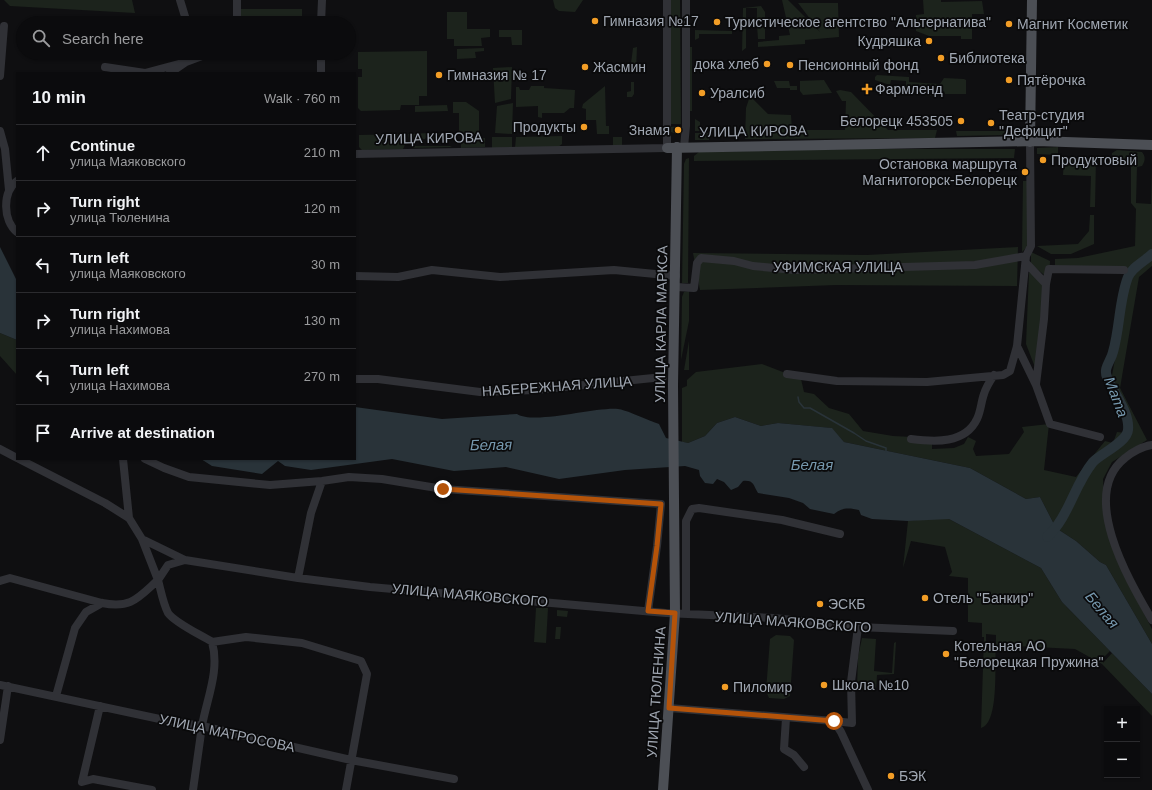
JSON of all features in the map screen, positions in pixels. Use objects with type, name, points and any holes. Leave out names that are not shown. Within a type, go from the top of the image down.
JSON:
[{"type":"main road","points":[[1030,142],[1032,0]]},
{"type":"main road","name":"УЛИЦА КИРОВА","points":[[676,147],[1030,142],[1152,145]]},
{"type":"main road","name":"УЛИЦА КАРЛА МАРКСА","points":[[675,501],[673,385],[676,287],[676,147]]},
{"type":"main road","name":"УЛИЦА ТЮЛЕНИНА","points":[[663,790],[675,613],[675,501]]},
{"type":"street","points":[[180,0],[184,16]]},
{"type":"street","points":[[237,0],[237,16]]},
{"type":"street","points":[[321,16],[322,0]]},
{"type":"street","name":"УЛИЦА КАРЛА МАРКСА","points":[[667,0],[676,147]]},
{"type":"street","name":"УЛИЦА КАРЛА МАРКСА","points":[[676,147],[686,126],[686,0]]},
{"type":"street","points":[[0,76],[4,26]]},
{"type":"street","points":[[171,72],[190,60]]},
{"type":"street","points":[[321,60],[321,72]]},
{"type":"street","points":[[149,72],[186,62]]},
{"type":"street","points":[[105,67],[138,72]]},
{"type":"street","points":[[0,132],[5,149],[9,190],[7,220],[16,231]]},
{"type":"street","points":[[787,374],[837,381],[927,382],[1010,372],[1017,346],[1026,260],[1031,246],[1030,142]]},
{"type":"street","name":"УЛИЦА КИРОВА","points":[[356,154],[676,147]]},
{"type":"street","points":[[9,190],[16,182]]},
{"type":"street","name":"УФИМСКАЯ УЛИЦА","points":[[676,287],[694,288],[696,263],[701,258],[734,261],[753,266],[795,270],[975,265],[1026,260]]},
{"type":"street","points":[[1026,260],[1046,284]]},
{"type":"street","points":[[1036,385],[1044,319],[1046,284],[1049,269],[1124,270]]},
{"type":"street","points":[[356,276],[398,277],[432,270],[500,277],[614,270],[676,276]]},
{"type":"street","points":[[1017,346],[1036,385],[1050,424],[1100,437]]},
{"type":"street","points":[[911,439],[933,441],[958,438],[971,428],[978,418],[984,393],[994,375]]},
{"type":"street","name":"НАБЕРЕЖНАЯ УЛИЦА","points":[[356,379],[378,380],[480,392],[535,390],[663,377]]},
{"type":"street","points":[[1149,445],[1128,455],[1117,464],[1111,474],[1107,500],[1107,515],[1113,540],[1124,569],[1152,620]]},
{"type":"street","points":[[0,449],[16,457]]},
{"type":"street","points":[[22,460],[105,503],[129,518]]},
{"type":"street","points":[[123,460],[129,518],[142,539],[169,614],[212,642],[246,637],[302,643],[361,661],[366,667],[367,674],[346,790]]},
{"type":"street","points":[[147,460],[164,468],[190,477],[270,485],[322,482],[349,477],[382,479],[443,489],[661,504],[648,611]]},
{"type":"street","points":[[298,578],[311,513],[322,482]]},
{"type":"street","points":[[686,614],[686,521],[692,509],[699,508],[782,520],[840,534]]},
{"type":"street","name":"УЛИЦА МАЯКОВСКОГО","points":[[142,539],[185,560],[298,578],[370,587],[686,614],[774,618],[858,627],[953,631]]},
{"type":"street","points":[[0,581],[10,578],[102,603],[113,605],[129,604],[158,580],[168,565],[185,560]]},
{"type":"street","points":[[56,696],[75,628],[86,612],[102,603]]},
{"type":"street","points":[[669,708],[852,723],[851,682],[858,627]]},
{"type":"street","points":[[193,790],[202,726],[214,674],[216,656],[212,642]]},
{"type":"street","points":[[0,740],[4,686]]},
{"type":"street","name":"УЛИЦА МАТРОСОВА","points":[[4,686],[202,726],[351,760],[454,779]]},
{"type":"street","points":[[100,706],[82,782],[93,779],[152,790]]},
{"type":"street","points":[[786,718],[784,749],[794,755],[804,767]]},
{"type":"street","points":[[834,721],[841,732],[868,790]]},
{"type":"shaded area","points":[[4,0],[132,0],[135,13],[10,6]]},
{"type":"shaded area","points":[[553,0],[583,0],[575,12],[559,11],[555,8]]},
{"type":"shaded area","points":[[671,0],[680,0],[681,124],[671,124]]},
{"type":"shaded area","points":[[782,0],[788,0],[820,32],[798,3],[838,3],[839,37],[805,40],[805,44],[758,47],[758,42],[779,40],[779,36],[790,35]]},
{"type":"shaded area","points":[[923,0],[941,0],[941,2],[982,1],[984,14],[972,14],[972,39],[961,39],[961,36],[929,36],[916,31],[916,15],[924,14]]},
{"type":"shaded area","points":[[761,6],[765,12],[765,22],[757,22],[757,8],[746,8],[746,48],[742,51],[743,8]]},
{"type":"shaded area","points":[[241,9],[302,9],[302,16],[241,16]]},
{"type":"shaded area","points":[[447,12],[467,12],[467,29],[490,29],[490,37],[481,38],[482,46],[454,46],[454,39],[447,39]]},
{"type":"shaded area","points":[[757,26],[765,26],[765,39],[758,39]]},
{"type":"shaded area","points":[[499,30],[522,30],[522,45],[512,45],[511,37],[499,37]]},
{"type":"shaded area","points":[[695,30],[732,31],[732,34],[699,34],[699,38],[695,40]]},
{"type":"shaded area","points":[[637,47],[636,71],[630,71],[633,48]]},
{"type":"shaded area","points":[[690,47],[692,47],[692,111],[689,111]]},
{"type":"shaded area","points":[[484,48],[484,51],[475,52],[476,58],[457,59],[457,49]]},
{"type":"shaded area","points":[[427,51],[427,96],[419,96],[419,105],[401,105],[400,110],[361,111],[358,108],[358,77],[362,77],[362,69],[358,69],[358,52]]},
{"type":"shaded area","points":[[512,67],[511,99],[495,103],[493,68]]},
{"type":"shaded area","points":[[877,75],[909,77],[909,82],[940,84],[944,78],[964,79],[966,80],[966,94],[945,94],[944,91],[936,93],[936,96],[923,95],[918,87],[906,87],[906,81],[891,80],[890,85],[875,80]]},
{"type":"shaded area","points":[[824,80],[832,93],[803,95],[800,91],[800,81]]},
{"type":"shaded area","points":[[774,81],[789,81],[790,86],[797,86],[797,90],[790,90],[790,88],[777,88]]},
{"type":"shaded area","points":[[631,82],[634,82],[634,94],[632,97],[627,97],[627,92],[631,91]]},
{"type":"shaded area","points":[[531,86],[575,90],[574,108],[570,108],[564,113],[542,113],[542,118],[538,117],[538,106],[516,107],[516,87],[519,87],[520,90],[529,90]]},
{"type":"shaded area","points":[[605,86],[606,126],[609,126],[609,134],[597,134],[596,120],[586,120],[586,109],[582,108],[583,104]]},
{"type":"shaded area","points":[[840,90],[851,92],[888,130],[937,130],[935,138],[745,139],[746,108],[750,96],[768,114],[791,115],[792,130],[845,130],[846,101],[842,101],[836,91]]},
{"type":"shaded area","points":[[453,102],[466,102],[479,111],[479,134],[459,134],[459,113],[453,113]]},
{"type":"shaded area","points":[[513,103],[512,134],[495,133],[497,106]]},
{"type":"shaded area","points":[[447,105],[448,111],[415,112],[415,106]]},
{"type":"shaded area","points":[[695,119],[700,122],[700,129],[709,129],[709,131],[695,131]]},
{"type":"shaded area","points":[[681,126],[680,132],[677,134],[671,132],[670,127]]},
{"type":"shaded area","points":[[956,131],[1012,131],[1012,138],[1008,139],[1004,135],[957,136]]},
{"type":"shaded area","points":[[430,133],[425,139],[409,140],[408,134]]},
{"type":"shaded area","points":[[443,133],[443,140],[430,140],[433,134]]},
{"type":"shaded area","points":[[695,133],[709,133],[709,140],[695,140]]},
{"type":"shaded area","points":[[404,134],[405,145],[403,149],[362,150],[359,147],[359,135]]},
{"type":"shaded area","points":[[562,136],[562,144],[558,147],[515,148],[516,137]]},
{"type":"shaded area","points":[[492,137],[512,137],[512,148],[492,148]]},
{"type":"shaded area","points":[[613,137],[622,137],[622,146],[613,146]]},
{"type":"shaded area","points":[[485,138],[485,147],[461,148],[461,139]]},
{"type":"shaded area","points":[[414,146],[450,146],[452,147],[411,148]]},
{"type":"shaded area","points":[[1058,147],[1058,155],[1037,154],[1037,148]]},
{"type":"shaded area","points":[[853,149],[1015,149],[1014,158],[694,161],[694,156],[699,152]]},
{"type":"shaded area","points":[[1117,150],[1142,152],[1145,157],[1142,166],[1137,167],[1136,203],[1151,204],[1152,169],[1152,266],[1139,277],[1120,388],[1147,440],[1112,462],[1103,479],[1105,514],[1124,575],[1152,629],[1152,644],[1106,565],[1100,562],[1076,541],[1056,528],[1040,497],[1026,499],[970,468],[844,442],[831,428],[778,423],[761,426],[735,417],[717,423],[705,436],[688,443],[682,442],[682,388],[687,386],[687,380],[696,372],[762,364],[801,379],[804,392],[814,394],[829,408],[849,414],[863,431],[893,436],[932,438],[932,449],[954,448],[964,444],[968,437],[976,441],[973,449],[976,456],[1009,454],[1024,432],[1022,427],[1049,424],[1044,470],[1076,477],[1105,441],[1113,443],[1117,432],[1126,433],[1126,425],[1110,386],[1132,268],[1124,270],[1055,268],[1055,259],[1078,258],[1135,246],[1136,209],[1131,203],[1131,163],[1112,162],[1112,153]]},
{"type":"shaded area","points":[[689,158],[688,283],[682,283],[684,164],[686,159]]},
{"type":"shaded area","points":[[1064,158],[1096,159],[1095,207],[1090,207],[1091,176],[1063,175]]},
{"type":"shaded area","points":[[1023,181],[1027,181],[1028,246],[1022,252]]},
{"type":"shaded area","points":[[1090,215],[1094,215],[1094,244],[1071,254],[1051,254],[1037,246],[1078,244],[1089,231]]},
{"type":"shaded area","points":[[1018,247],[1017,286],[836,285],[700,290],[693,253],[867,255]]},
{"type":"shaded area","points":[[1031,252],[1050,261],[1049,279],[1031,264]]},
{"type":"shaded area","points":[[1029,272],[1048,287],[1038,375],[1026,344]]},
{"type":"shaded area","points":[[689,291],[689,321],[681,360],[682,297],[684,292]]},
{"type":"shaded area","points":[[0,333],[16,340],[16,374],[0,356]]},
{"type":"shaded area","points":[[689,341],[689,370],[684,370]]},
{"type":"shaded area","points":[[937,518],[949,519],[1041,568],[1062,602],[1110,651],[1104,657],[1103,663],[1112,653],[1152,694],[1152,716],[1102,664],[1075,649],[996,645],[994,704],[987,724],[981,728],[984,637],[982,637],[982,623],[968,622],[968,578],[949,576],[952,572],[945,547],[911,541],[903,568],[908,521]],"holes":[[[986,634],[996,635],[996,645],[986,644]]]},
{"type":"shaded area","points":[[536,608],[548,608],[546,643],[534,642]]},
{"type":"shaded area","points":[[557,610],[568,611],[567,617],[557,616]]},
{"type":"shaded area","points":[[556,627],[561,627],[560,639],[555,639]]},
{"type":"shaded area","points":[[776,635],[790,636],[794,640],[790,696],[784,699],[769,698],[766,691],[770,639]]},
{"type":"shaded area","points":[[862,638],[876,639],[874,671],[892,673],[894,643],[896,642],[894,674],[877,675],[876,691],[857,688],[858,657]]},
{"type":"water","points":[[0,247],[16,279],[16,340],[0,333]]},
{"type":"water","name":"Белая","points":[[356,407],[442,419],[517,414],[537,418],[595,410],[618,409],[659,424],[666,438],[688,443],[705,436],[717,423],[735,417],[761,426],[778,423],[832,428],[844,442],[970,468],[1026,499],[1040,497],[1056,528],[1076,541],[1100,562],[1106,565],[1152,644],[1152,694],[1062,602],[1041,568],[949,519],[908,521],[872,519],[861,515],[859,510],[849,509],[840,510],[834,514],[810,509],[803,503],[789,498],[758,493],[753,484],[749,481],[743,481],[738,487],[731,490],[724,482],[717,479],[713,484],[705,483],[700,476],[699,470],[685,466],[625,470],[559,479],[506,467],[454,471],[392,459],[311,470],[285,466],[278,461],[262,474],[212,466],[203,460],[356,460]]},
{"type":"waterway","name":"Мата","points":[[1047,537],[1061,520],[1086,471],[1093,462],[1119,443],[1127,434],[1128,423],[1124,409],[1107,377],[1106,371],[1115,343],[1123,295],[1128,277],[1136,267],[1152,254]]},
{"type":"waterway","points":[[798,397],[799,402],[804,408],[810,408],[866,441],[886,448],[886,452]]},
{"type":"place","name":"Гимназия №17","points":[[595,21]]},
{"type":"place","name":"Туристическое агентство \"Альтернатива\"","points":[[717,22]]},
{"type":"place","name":"Магнит Косметик","points":[[1009,24]]},
{"type":"place","name":"Кудряшка","points":[[929,41]]},
{"type":"place","name":"Библиотека","points":[[941,58]]},
{"type":"place","name":"дока хлеб","points":[[767,64]]},
{"type":"place","name":"Пенсионный фонд","points":[[790,65]]},
{"type":"place","name":"Жасмин","points":[[585,67]]},
{"type":"place","name":"Гимназия № 17","points":[[439,75]]},
{"type":"place","name":"Пятёрочка","points":[[1009,80]]},
{"type":"place","name":"Фармленд","points":[[867,89]]},
{"type":"place","name":"Уралсиб","points":[[702,93]]},
{"type":"place","name":"Белорецк 453505","points":[[961,121]]},
{"type":"place","name":"Театр-студия \"Дефицит\"","points":[[991,123]]},
{"type":"place","name":"Продукты","points":[[584,127]]},
{"type":"place","name":"Знамя","points":[[678,130]]},
{"type":"place","name":"Продуктовый","points":[[1043,160]]},
{"type":"place","name":"Остановка маршрута Магнитогорск-Белорецк","points":[[1025,172]]},
{"type":"place","name":"Отель \"Банкир\"","points":[[925,598]]},
{"type":"place","name":"ЭСКБ","points":[[820,604]]},
{"type":"place","name":"Котельная АО \"Белорецкая Пружина\"","points":[[946,654]]},
{"type":"place","name":"Школа №10","points":[[824,685]]},
{"type":"place","name":"Пиломир","points":[[725,687]]},
{"type":"place","name":"БЭК","points":[[891,776]]},
{"type":"route","points":[[443,489],[661,504],[648,611],[675,613],[669,708],[834,721]]}]
